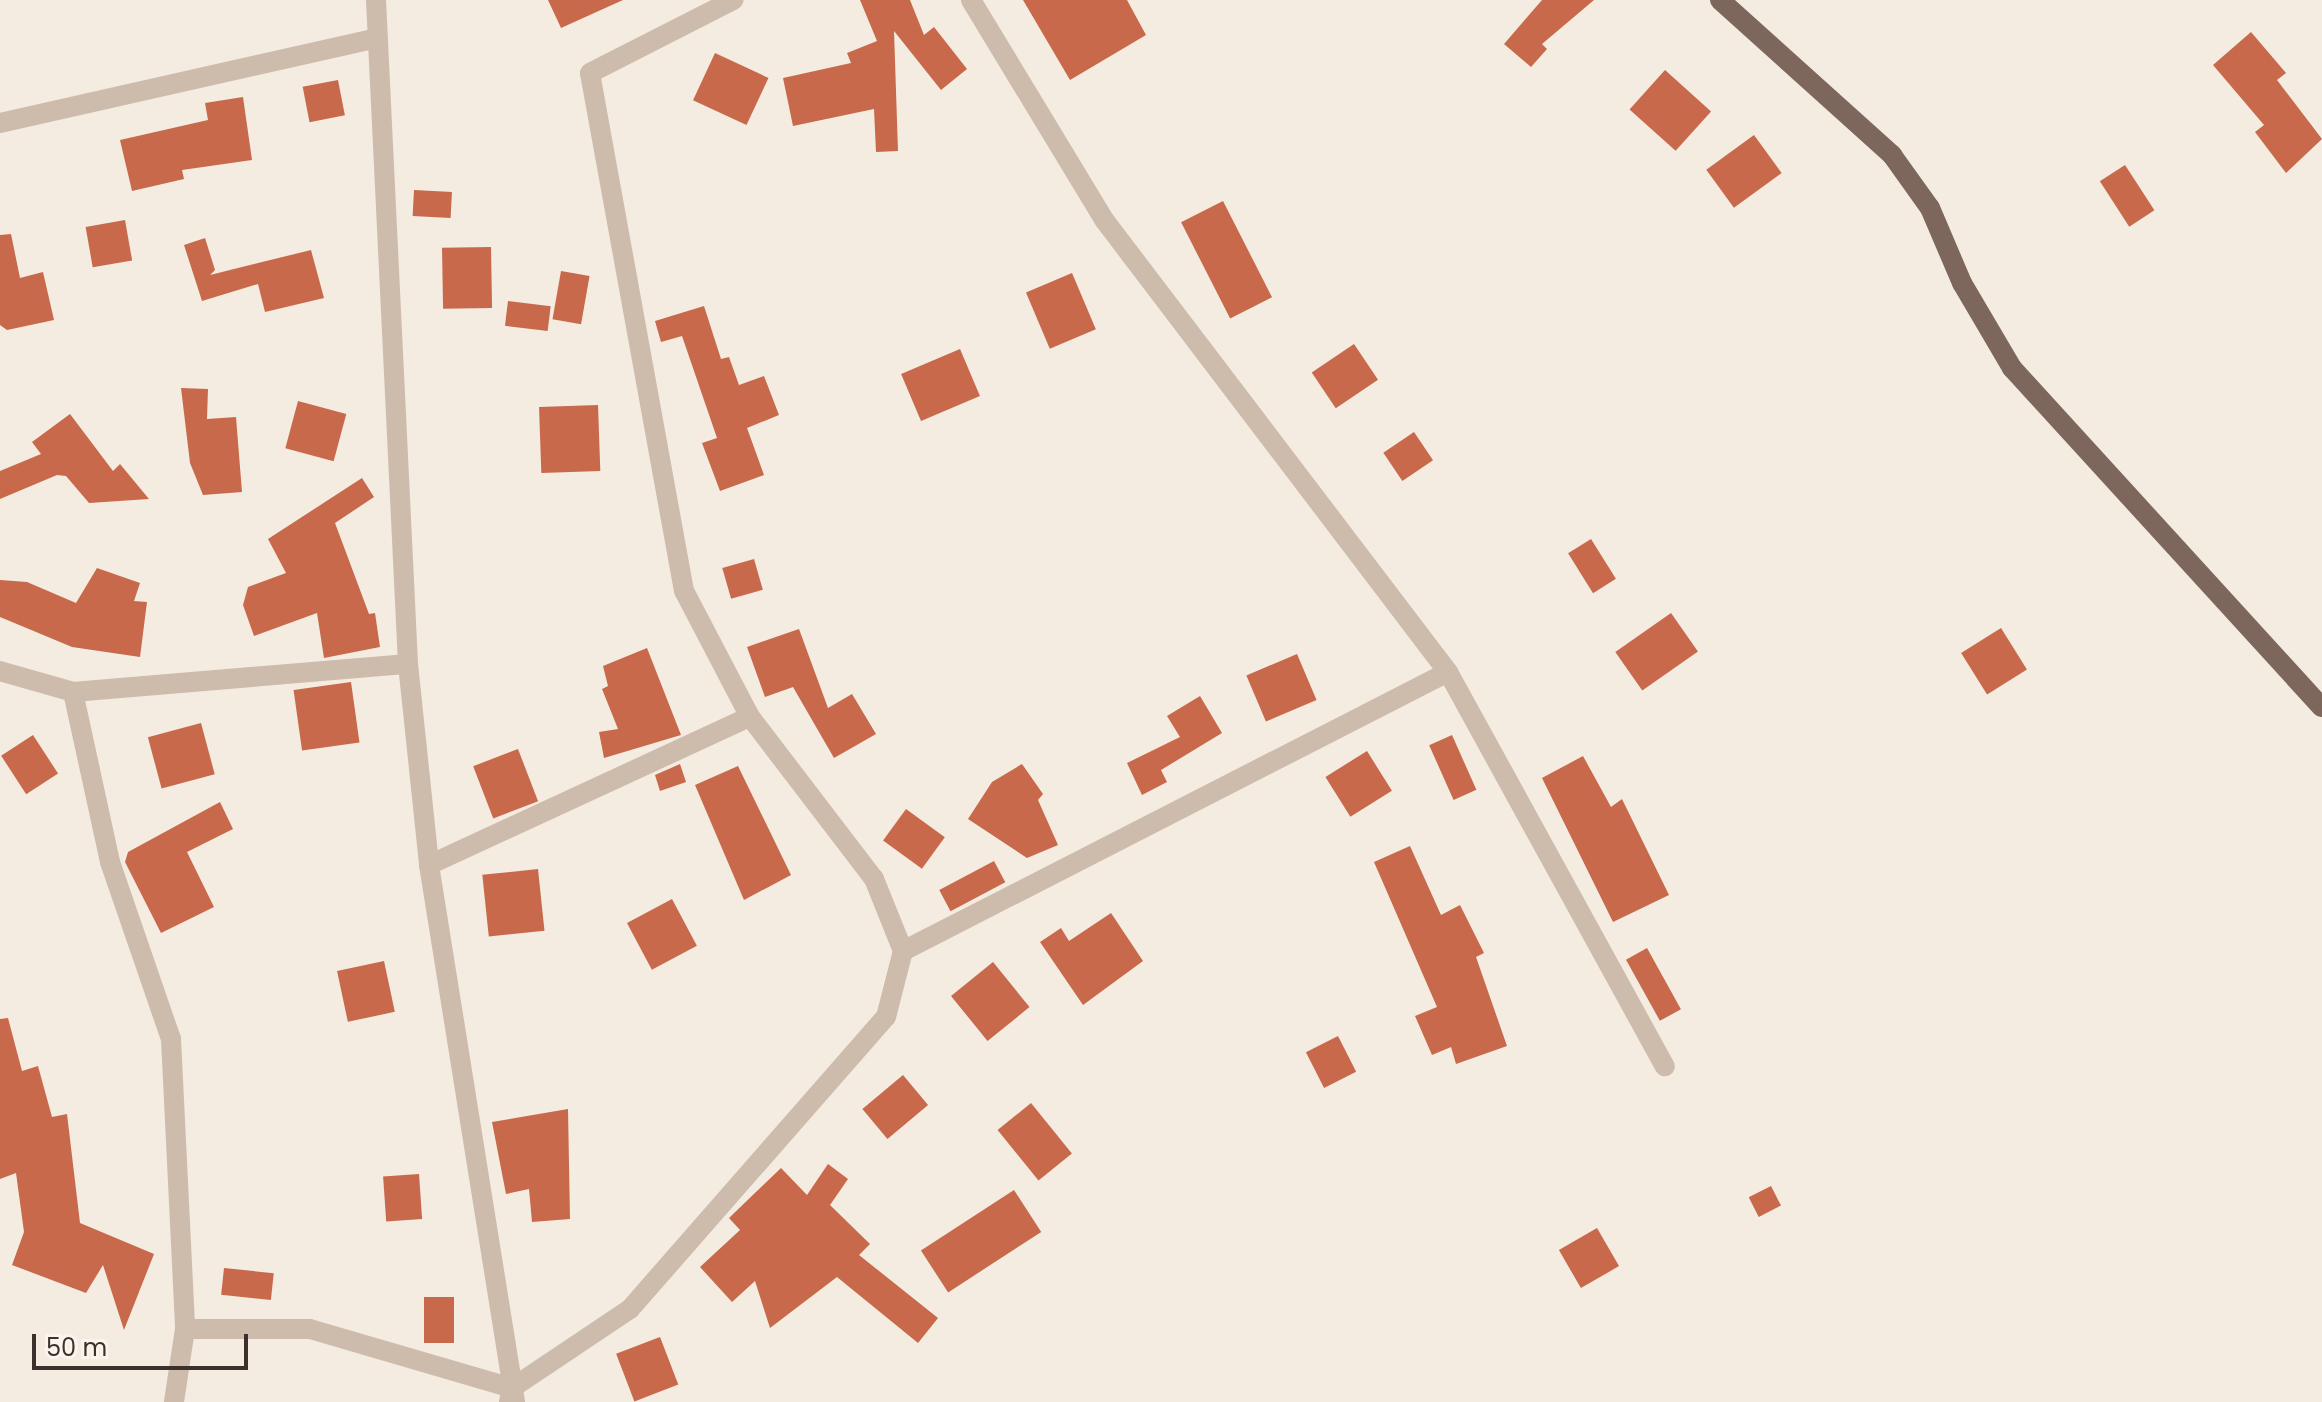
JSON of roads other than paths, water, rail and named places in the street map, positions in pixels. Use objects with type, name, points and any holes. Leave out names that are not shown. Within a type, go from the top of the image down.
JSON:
[{"type":"main road","points":[[1720,0],[1892,155],[1930,208],[1962,283],[2012,368],[2322,707]]},
{"type":"street","points":[[376,0],[408,664],[429,865],[512,1397]]},
{"type":"street","points":[[512,1397],[630,1309],[886,1017],[903,951],[874,879],[750,717],[684,591],[590,73],[733,0]]},
{"type":"street","points":[[971,0],[1105,221],[1448,672],[1665,1066]]},
{"type":"street","points":[[0,123],[378,38]]},
{"type":"street","points":[[0,671],[73,692],[408,664]]},
{"type":"street","points":[[903,951],[1448,672]]},
{"type":"street","points":[[73,692],[110,862],[171,1039],[185,1329],[174,1402]]},
{"type":"street","points":[[429,865],[750,717]]},
{"type":"street","points":[[185,1329],[310,1329],[512,1397]]}]
